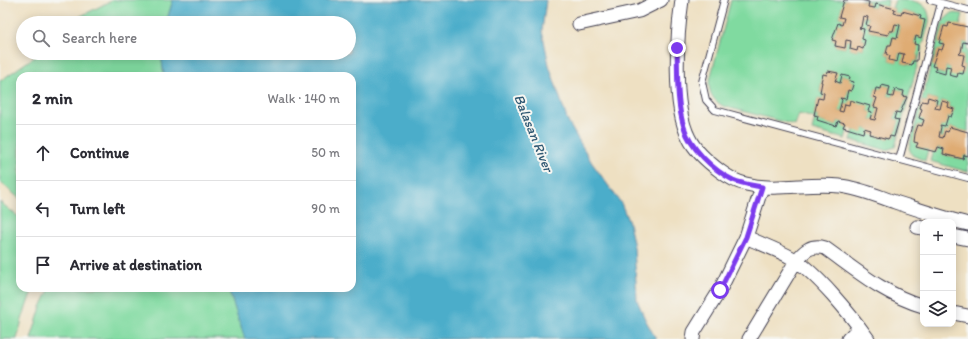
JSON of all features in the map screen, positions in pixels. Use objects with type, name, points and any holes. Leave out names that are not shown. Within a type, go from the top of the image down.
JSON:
[{"type":"street","points":[[579,24],[639,11],[661,0]]},
{"type":"street","points":[[682,0],[677,48],[680,110],[689,139],[704,158],[732,179],[746,184],[762,187],[841,186],[860,190],[939,217],[968,224]]},
{"type":"street","points":[[693,339],[694,332],[720,290],[746,237],[762,187]]},
{"type":"street","points":[[746,237],[796,261],[820,283],[868,339]]},
{"type":"street","points":[[956,237],[968,239]]},
{"type":"street","points":[[749,339],[796,261],[804,251],[818,246],[825,248],[883,289],[920,305]]},
{"type":"street","points":[[956,314],[968,316]]},
{"type":"street","points":[[848,339],[859,328]]},
{"type":"lane","points":[[724,0],[702,82],[703,94],[710,105],[720,113],[968,178]]},
{"type":"lane","points":[[930,0],[968,10]]},
{"type":"lane","points":[[899,160],[941,3]]},
{"type":"green space","points":[[113,0],[173,0],[168,16],[81,16]]},
{"type":"green space","points":[[731,0],[848,0],[842,7],[839,17],[844,18],[842,25],[838,24],[832,40],[836,41],[835,46],[845,48],[846,40],[851,41],[850,49],[857,51],[858,47],[863,49],[865,40],[862,39],[859,28],[863,16],[868,17],[866,25],[870,26],[869,31],[888,35],[890,31],[893,31],[895,24],[900,25],[897,38],[893,37],[891,45],[888,45],[886,54],[890,56],[889,60],[897,62],[899,53],[904,54],[902,63],[911,65],[913,61],[917,61],[918,55],[916,54],[918,45],[914,44],[916,36],[920,38],[921,16],[902,11],[901,15],[894,13],[895,9],[892,8],[895,0],[913,1],[923,5],[927,9],[929,22],[895,147],[886,150],[851,140],[854,130],[864,128],[871,130],[870,134],[888,139],[890,136],[894,137],[899,120],[894,119],[896,112],[900,113],[907,97],[903,96],[904,91],[895,89],[893,97],[888,96],[890,87],[882,85],[881,89],[876,88],[874,97],[877,98],[874,107],[878,108],[875,120],[870,119],[871,112],[868,111],[869,106],[850,101],[849,105],[845,104],[843,112],[839,111],[840,98],[846,99],[848,90],[851,91],[854,82],[849,81],[849,77],[842,75],[840,83],[835,81],[837,73],[828,71],[827,75],[823,75],[820,92],[824,93],[823,99],[818,98],[814,115],[818,116],[817,120],[836,126],[838,121],[845,123],[844,127],[848,128],[845,139],[812,130],[815,118],[799,114],[795,125],[723,106],[717,102],[711,94],[709,83]]},
{"type":"green space","points":[[860,0],[888,0],[887,7],[876,4],[875,8],[868,7],[869,2]]},
{"type":"green space","points":[[952,13],[963,14],[960,26],[949,23],[948,27],[944,26],[939,42],[944,44],[942,50],[938,49],[932,65],[936,67],[935,72],[944,74],[946,66],[963,74],[965,66],[962,65],[964,55],[959,54],[961,52],[963,42],[968,43],[966,50],[968,51],[968,132],[950,127],[948,132],[945,131],[943,138],[939,137],[940,125],[945,126],[948,116],[951,117],[954,109],[948,107],[949,103],[942,101],[940,109],[935,108],[937,100],[928,97],[927,102],[922,101],[924,120],[922,126],[918,125],[915,134],[918,143],[916,146],[928,150],[925,161],[912,155],[909,148],[942,23]]},
{"type":"green space","points":[[30,60],[162,60],[163,72],[16,72],[16,196],[0,182],[0,81]]},
{"type":"green space","points":[[938,147],[944,149],[943,154],[962,159],[964,155],[968,156],[968,172],[930,161],[933,151],[936,152]]},
{"type":"green space","points":[[0,202],[16,215],[16,292],[32,292],[17,339],[0,339]]},
{"type":"green space","points":[[48,292],[229,292],[245,339],[31,339],[41,307]]},
{"type":"water","name":"Balasan River","points":[[173,0],[546,0],[542,31],[549,65],[568,122],[592,163],[621,203],[629,223],[634,247],[637,300],[656,339],[245,339],[229,292],[356,292],[356,72],[163,72],[162,60],[356,60],[356,16],[168,16]]},
{"type":"building","points":[[844,0],[860,0],[869,2],[868,7],[875,8],[876,4],[895,9],[894,13],[901,15],[902,11],[921,16],[920,19],[925,20],[921,38],[916,36],[914,44],[918,45],[917,61],[913,61],[912,65],[902,63],[904,54],[899,53],[897,62],[889,60],[890,56],[886,54],[888,45],[891,45],[893,37],[897,38],[900,25],[895,24],[893,31],[890,31],[888,35],[868,31],[870,26],[866,25],[868,17],[863,16],[861,27],[859,28],[864,29],[862,39],[865,40],[863,49],[858,47],[857,51],[850,49],[851,41],[846,40],[845,48],[835,46],[836,41],[832,40],[838,23],[842,25],[844,18],[839,17]]},
{"type":"building","points":[[949,23],[968,27],[968,43],[963,42],[961,52],[959,54],[964,55],[962,65],[965,66],[963,74],[958,73],[957,77],[949,75],[951,67],[946,66],[945,74],[935,71],[936,67],[932,66],[938,49],[942,50],[944,44],[939,43],[944,26],[948,27]]},
{"type":"building","points":[[828,71],[838,73],[835,81],[840,83],[842,75],[850,77],[849,81],[854,82],[851,91],[848,90],[846,99],[840,98],[842,100],[839,111],[843,112],[845,104],[849,105],[850,100],[870,106],[868,111],[872,112],[870,119],[875,120],[878,108],[874,107],[877,98],[874,97],[876,88],[881,89],[882,85],[890,87],[888,96],[893,97],[895,89],[904,91],[903,96],[907,97],[900,113],[896,112],[894,119],[899,120],[894,137],[890,136],[888,139],[869,134],[871,130],[864,128],[863,133],[843,127],[845,123],[838,121],[836,126],[817,120],[818,116],[814,115],[818,98],[823,99],[824,93],[820,92],[821,82],[823,74],[827,75]]},
{"type":"building","points":[[928,97],[937,100],[935,108],[940,109],[942,101],[949,103],[948,107],[954,109],[951,117],[948,116],[945,126],[940,125],[939,137],[943,138],[945,131],[948,132],[950,127],[968,132],[968,156],[964,155],[963,159],[943,154],[944,149],[938,147],[936,152],[916,147],[918,143],[914,142],[915,134],[918,125],[922,126],[924,120],[919,118],[922,109],[920,108],[922,101],[927,102]]},
{"type":"route","points":[[677,48],[680,110],[684,127],[689,139],[712,166],[732,179],[746,184],[762,187],[746,237],[720,290]]}]
